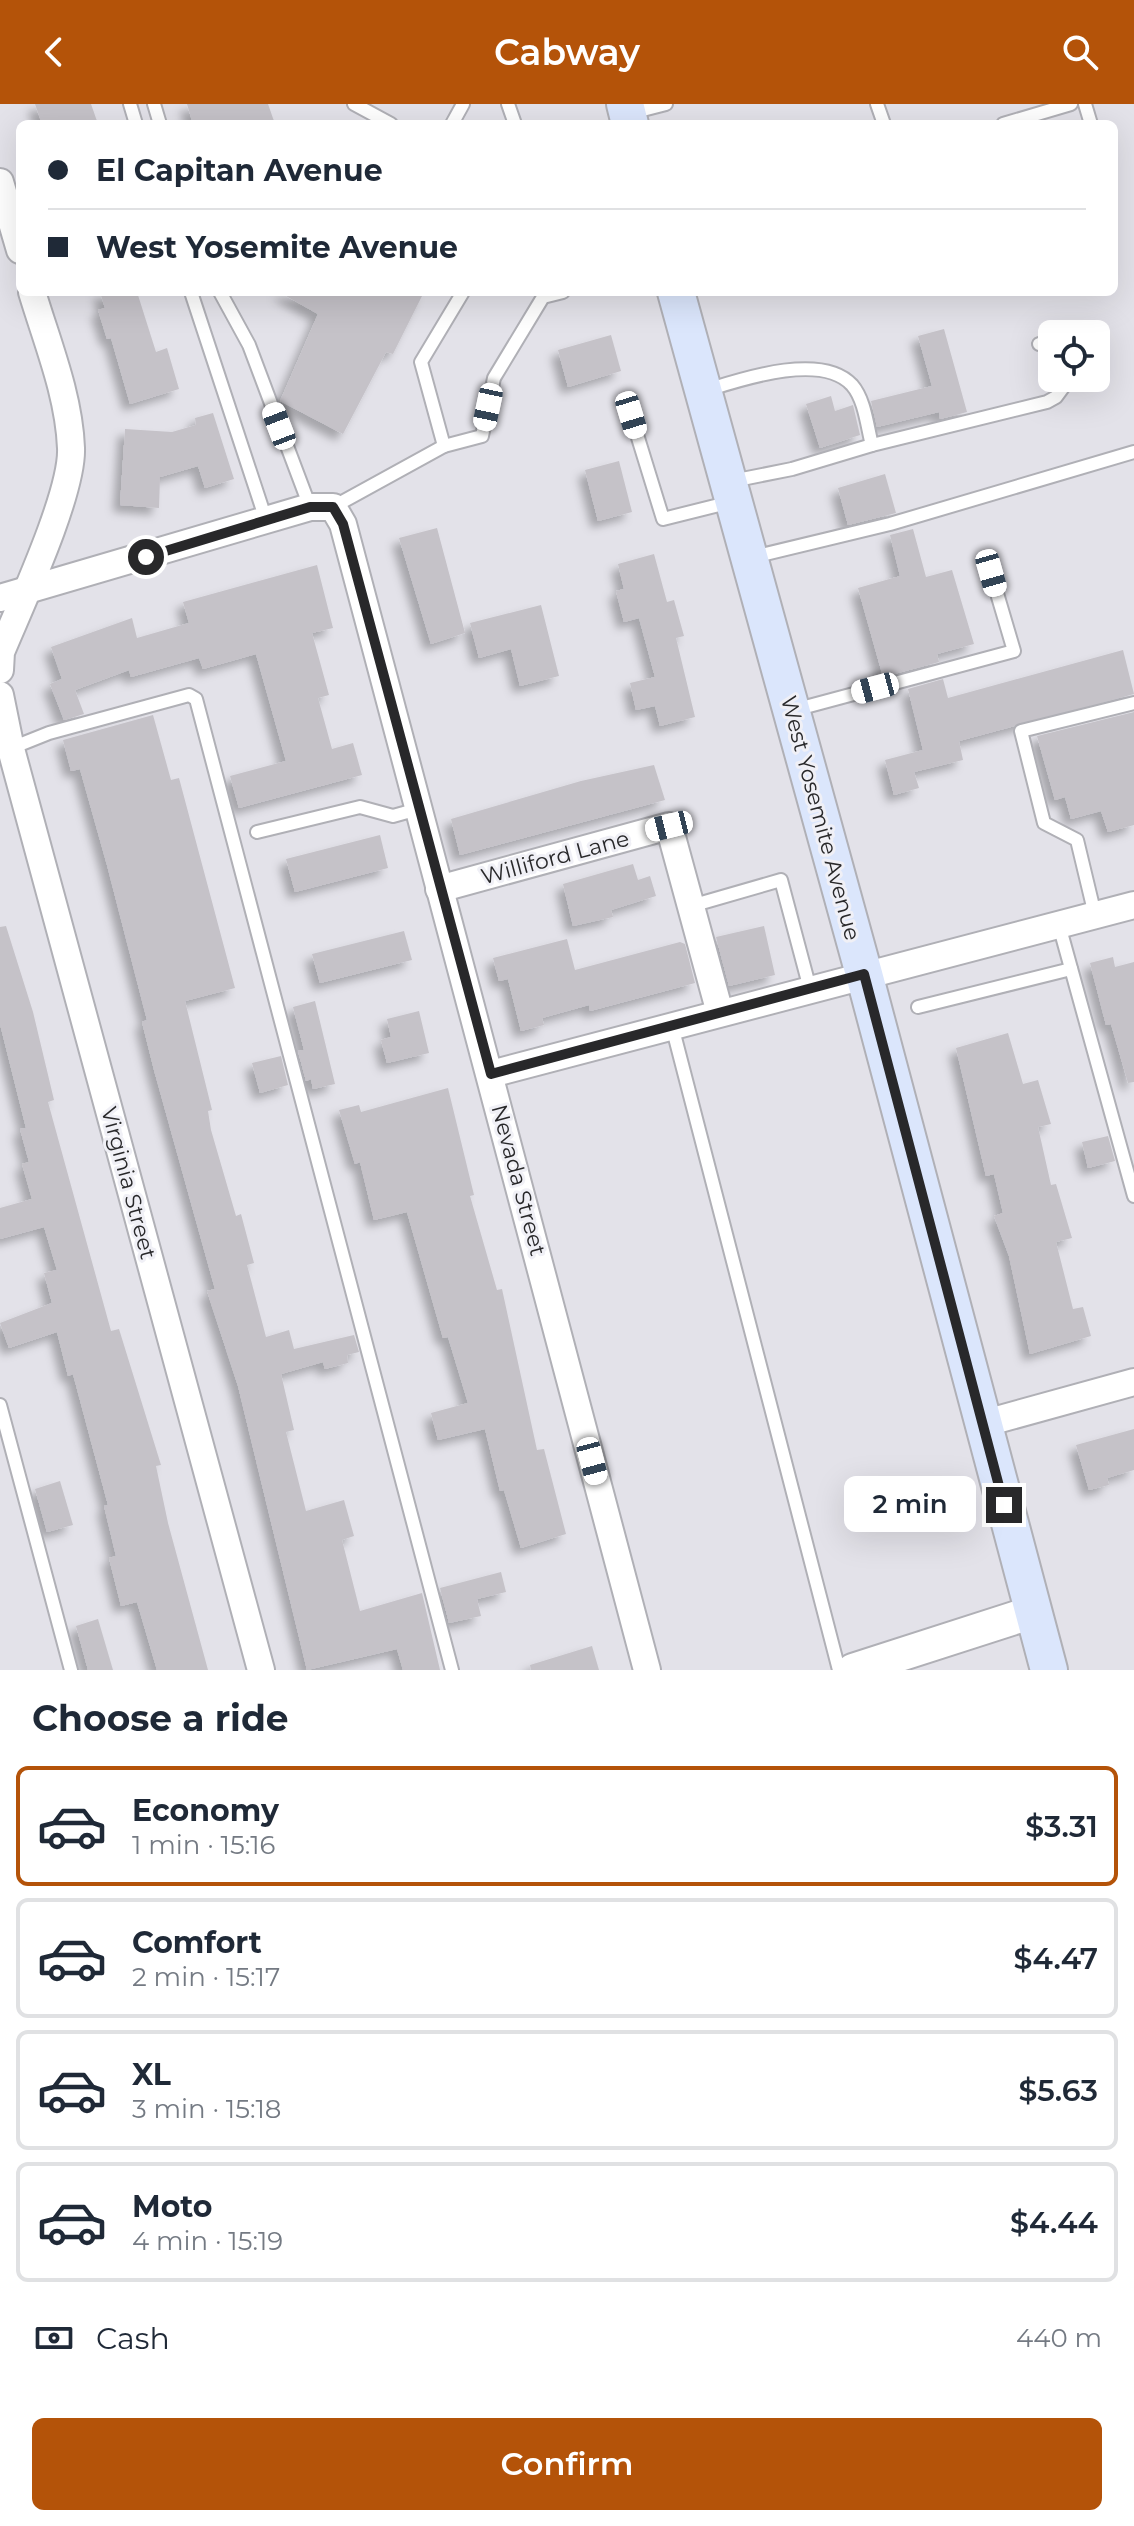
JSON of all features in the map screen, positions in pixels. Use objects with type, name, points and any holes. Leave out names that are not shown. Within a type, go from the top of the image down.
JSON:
[{"type":"main road","name":"West Yosemite Avenue","points":[[677,296],[864,974],[1049,1670]]},
{"type":"street","points":[[0,182],[16,236]]},
{"type":"street","points":[[0,670],[13,596],[59,502],[72,451],[68,413],[33,296]]},
{"type":"street","points":[[13,596],[266,520],[322,507]]},
{"type":"street","name":"Nevada Street","points":[[322,507],[343,524],[647,1670]]},
{"type":"street","name":"Virginia Street","points":[[0,695],[6,750],[261,1670]]},
{"type":"street","name":"Williford Lane","points":[[439,889],[669,826],[720,1013]]},
{"type":"street","points":[[491,1074],[1134,905]]},
{"type":"street","points":[[982,1424],[1134,1382]]},
{"type":"street","points":[[853,1670],[1033,1612]]},
{"type":"lane","points":[[354,104],[384,120]]},
{"type":"lane","points":[[628,114],[666,104]]},
{"type":"lane","points":[[1017,120],[1071,104]]},
{"type":"lane","points":[[192,296],[266,520]]},
{"type":"lane","points":[[222,296],[249,345],[322,507],[444,446],[482,436],[494,378],[543,297],[547,296]]},
{"type":"lane","points":[[444,446],[421,362],[461,296]]},
{"type":"lane","points":[[704,391],[746,377],[797,369],[833,375],[850,383],[857,394],[872,445]]},
{"type":"lane","points":[[631,415],[663,519],[792,469],[872,445],[1047,402],[1060,392]]},
{"type":"lane","points":[[750,558],[890,524],[1134,452]]},
{"type":"lane","points":[[791,710],[1014,651],[991,573]]},
{"type":"lane","points":[[6,750],[49,733],[189,695],[196,699],[452,1670]]},
{"type":"lane","points":[[1095,915],[1077,840],[1044,823],[1021,731],[1134,703]]},
{"type":"lane","points":[[257,832],[360,807],[393,816],[418,809]]},
{"type":"lane","points":[[691,906],[781,880],[810,989]]},
{"type":"lane","points":[[1059,925],[1134,1196]]},
{"type":"lane","points":[[918,1007],[1071,969]]},
{"type":"lane","points":[[672,1026],[839,1670]]},
{"type":"lane","points":[[0,1405],[71,1670]]},
{"type":"building","points":[[35,104],[91,104],[97,120],[41,120]]},
{"type":"building","points":[[187,104],[268,104],[274,120],[192,120]]},
{"type":"building","points":[[101,296],[138,296],[156,352],[167,348],[179,389],[130,404],[111,338],[107,339],[98,310],[105,308]]},
{"type":"building","points":[[286,296],[422,296],[393,354],[386,352],[343,434],[280,401],[318,314]]},
{"type":"building","points":[[944,329],[967,412],[940,419],[939,412],[877,427],[871,401],[932,386],[918,336]]},
{"type":"building","points":[[611,335],[621,371],[568,387],[558,350]]},
{"type":"building","points":[[831,396],[835,411],[853,405],[860,435],[820,448],[806,404]]},
{"type":"building","points":[[213,413],[234,479],[205,488],[198,466],[160,477],[159,508],[120,505],[125,429],[172,432],[196,425],[195,418]]},
{"type":"building","points":[[619,461],[632,512],[598,521],[585,470]]},
{"type":"building","points":[[885,474],[896,513],[848,525],[838,488]]},
{"type":"building","points":[[437,528],[465,633],[431,644],[399,538]]},
{"type":"building","points":[[913,529],[926,577],[952,570],[974,644],[937,654],[939,662],[883,677],[858,588],[900,576],[890,535]]},
{"type":"building","points":[[654,554],[667,602],[674,600],[684,636],[676,638],[695,717],[660,726],[655,706],[636,710],[630,683],[655,677],[639,618],[624,622],[616,591],[624,589],[618,564]]},
{"type":"building","points":[[317,565],[333,628],[312,633],[329,695],[318,698],[332,749],[353,743],[362,775],[239,808],[230,776],[286,761],[256,654],[203,669],[199,658],[131,677],[129,670],[75,690],[84,714],[64,720],[50,684],[62,679],[51,647],[132,618],[137,638],[189,623],[183,602]]},
{"type":"building","points":[[541,605],[559,676],[520,686],[511,649],[479,658],[470,623]]},
{"type":"building","points":[[1123,650],[1134,694],[959,741],[963,760],[914,772],[919,788],[894,795],[885,760],[923,750],[908,689],[943,679],[948,698]]},
{"type":"building","points":[[1134,712],[1134,825],[1108,832],[1101,811],[1071,819],[1065,797],[1055,800],[1037,736]]},
{"type":"building","points":[[153,715],[171,780],[179,778],[235,988],[185,1001],[212,1110],[208,1111],[211,1130],[236,1216],[241,1214],[254,1263],[247,1265],[266,1337],[289,1330],[294,1349],[354,1335],[359,1352],[347,1355],[348,1363],[325,1369],[323,1362],[281,1374],[294,1430],[286,1432],[306,1511],[344,1500],[354,1536],[342,1540],[360,1611],[422,1593],[440,1670],[403,1670],[397,1649],[307,1670],[238,1386],[207,1291],[215,1289],[154,1070],[142,1022],[147,1020],[107,865],[80,769],[71,771],[63,740]]},
{"type":"building","points":[[654,765],[665,800],[460,855],[451,819],[581,781]]},
{"type":"building","points":[[380,835],[388,868],[295,892],[286,859]]},
{"type":"building","points":[[633,864],[638,880],[650,876],[656,896],[611,910],[613,917],[573,926],[563,884]]},
{"type":"building","points":[[6,926],[33,1012],[54,1100],[48,1102],[111,1331],[119,1329],[161,1465],[156,1466],[168,1523],[208,1670],[157,1670],[137,1602],[121,1606],[109,1558],[116,1556],[104,1506],[108,1505],[73,1374],[68,1376],[57,1332],[9,1348],[0,1323],[52,1303],[44,1273],[57,1270],[44,1227],[0,1239],[0,1208],[32,1199],[22,1164],[29,1162],[20,1129],[26,1128],[0,1024],[0,927]]},
{"type":"building","points":[[764,926],[775,975],[729,986],[716,937]]},
{"type":"building","points":[[404,931],[412,960],[320,983],[312,954]]},
{"type":"building","points":[[567,939],[575,970],[680,942],[685,944],[695,983],[590,1011],[589,1005],[542,1018],[544,1025],[521,1031],[508,979],[499,981],[493,958]]},
{"type":"building","points":[[1113,957],[1115,967],[1134,962],[1134,1082],[1128,1083],[1111,1024],[1106,1025],[1090,963]]},
{"type":"building","points":[[315,1001],[335,1084],[313,1089],[311,1079],[306,1081],[298,1051],[304,1050],[293,1007]]},
{"type":"building","points":[[419,1011],[429,1053],[387,1063],[381,1040],[391,1037],[387,1019]]},
{"type":"building","points":[[1008,1033],[1023,1084],[1038,1080],[1051,1124],[1038,1127],[1051,1185],[1056,1184],[1072,1238],[1056,1242],[1073,1309],[1083,1307],[1091,1336],[1030,1354],[1009,1256],[994,1216],[1003,1213],[994,1174],[986,1176],[956,1048]]},
{"type":"building","points":[[281,1056],[288,1085],[260,1093],[252,1063]]},
{"type":"building","points":[[448,1088],[474,1195],[470,1196],[497,1290],[502,1289],[537,1450],[544,1449],[566,1534],[521,1548],[504,1490],[500,1491],[485,1429],[438,1440],[431,1413],[468,1403],[448,1337],[443,1338],[407,1212],[374,1220],[360,1162],[355,1164],[339,1110],[359,1105],[361,1112]]},
{"type":"building","points":[[1108,1136],[1115,1161],[1088,1168],[1082,1142]]},
{"type":"building","points":[[1134,1429],[1134,1470],[1107,1478],[1109,1485],[1089,1490],[1076,1445]]},
{"type":"building","points":[[60,1481],[73,1525],[47,1532],[35,1489]]},
{"type":"building","points":[[501,1572],[506,1592],[477,1599],[481,1616],[449,1623],[440,1588]]},
{"type":"building","points":[[98,1619],[113,1670],[88,1670],[76,1626]]},
{"type":"building","points":[[592,1646],[599,1670],[531,1670],[530,1665]]},
{"type":"route","points":[[146,557],[310,507],[333,507],[343,524],[491,1074],[864,974],[1004,1505]]}]
